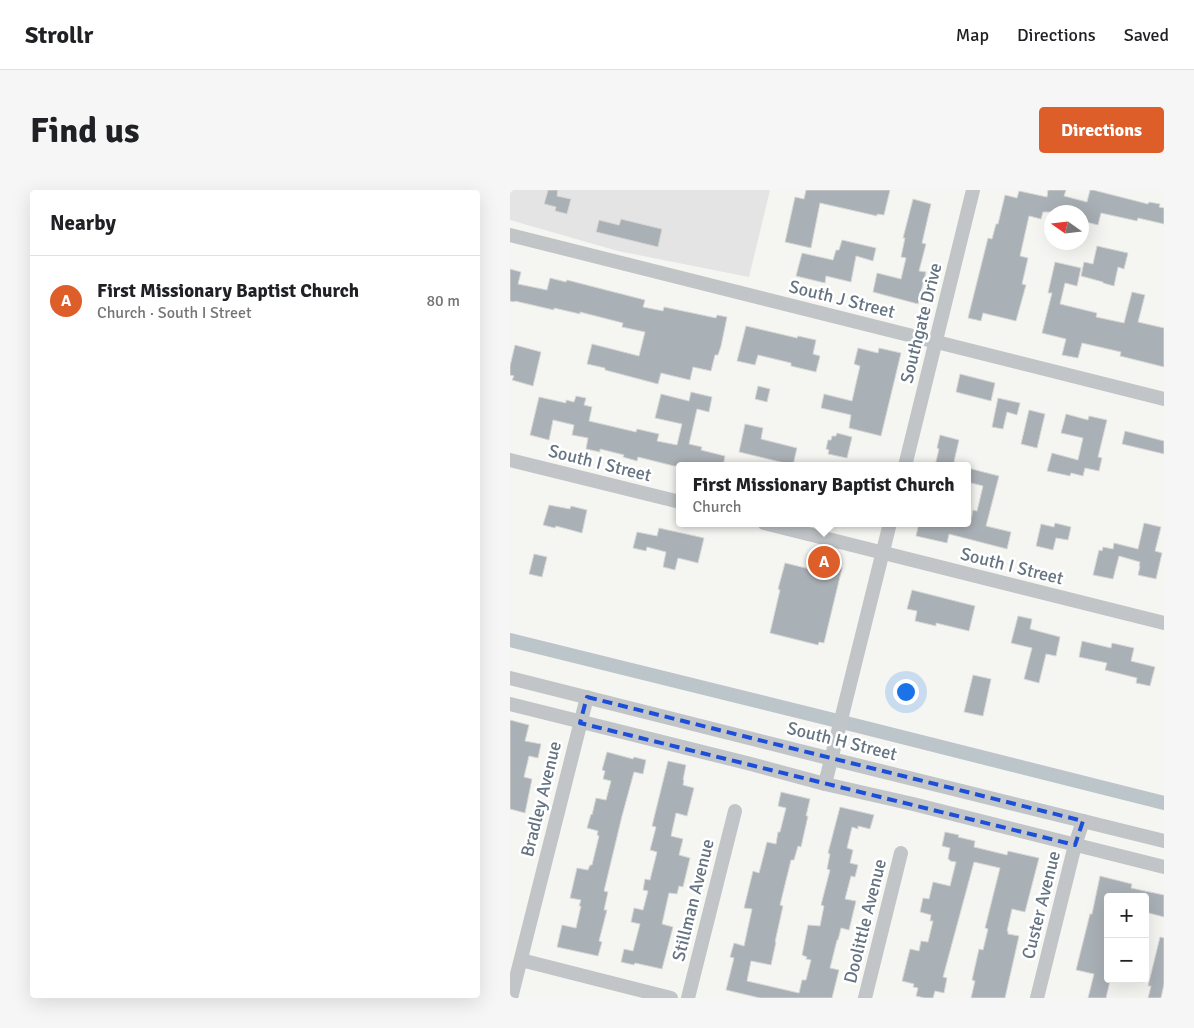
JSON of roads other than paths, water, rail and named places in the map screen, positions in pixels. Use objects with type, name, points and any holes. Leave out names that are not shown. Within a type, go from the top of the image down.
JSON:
[{"type":"street","name":"Southgate Drive","points":[[906,462],[973,190]]},
{"type":"street","name":"South J Street","points":[[510,235],[1164,399]]},
{"type":"street","name":"South I Street","points":[[510,460],[676,501]]},
{"type":"street","name":"South I Street","points":[[780,527],[1164,623]]},
{"type":"street","points":[[825,784],[889,527]]},
{"type":"street","name":"South H Street","points":[[510,678],[1164,841]]},
{"type":"street","name":"Bradley Avenue","points":[[511,998],[587,697]]},
{"type":"street","points":[[510,704],[1164,867]]},
{"type":"street","name":"Stillman Avenue","points":[[688,998],[735,811]]},
{"type":"street","name":"Custer Avenue","points":[[1037,998],[1075,845],[1083,821]]},
{"type":"street","name":"Doolittle Avenue","points":[[865,998],[901,853]]},
{"type":"street","points":[[521,960],[671,998]]},
{"type":"waterway","points":[[510,640],[1164,803]]},
{"type":"place","name":"First Missionary Baptist Church","points":[[824,562]]}]
